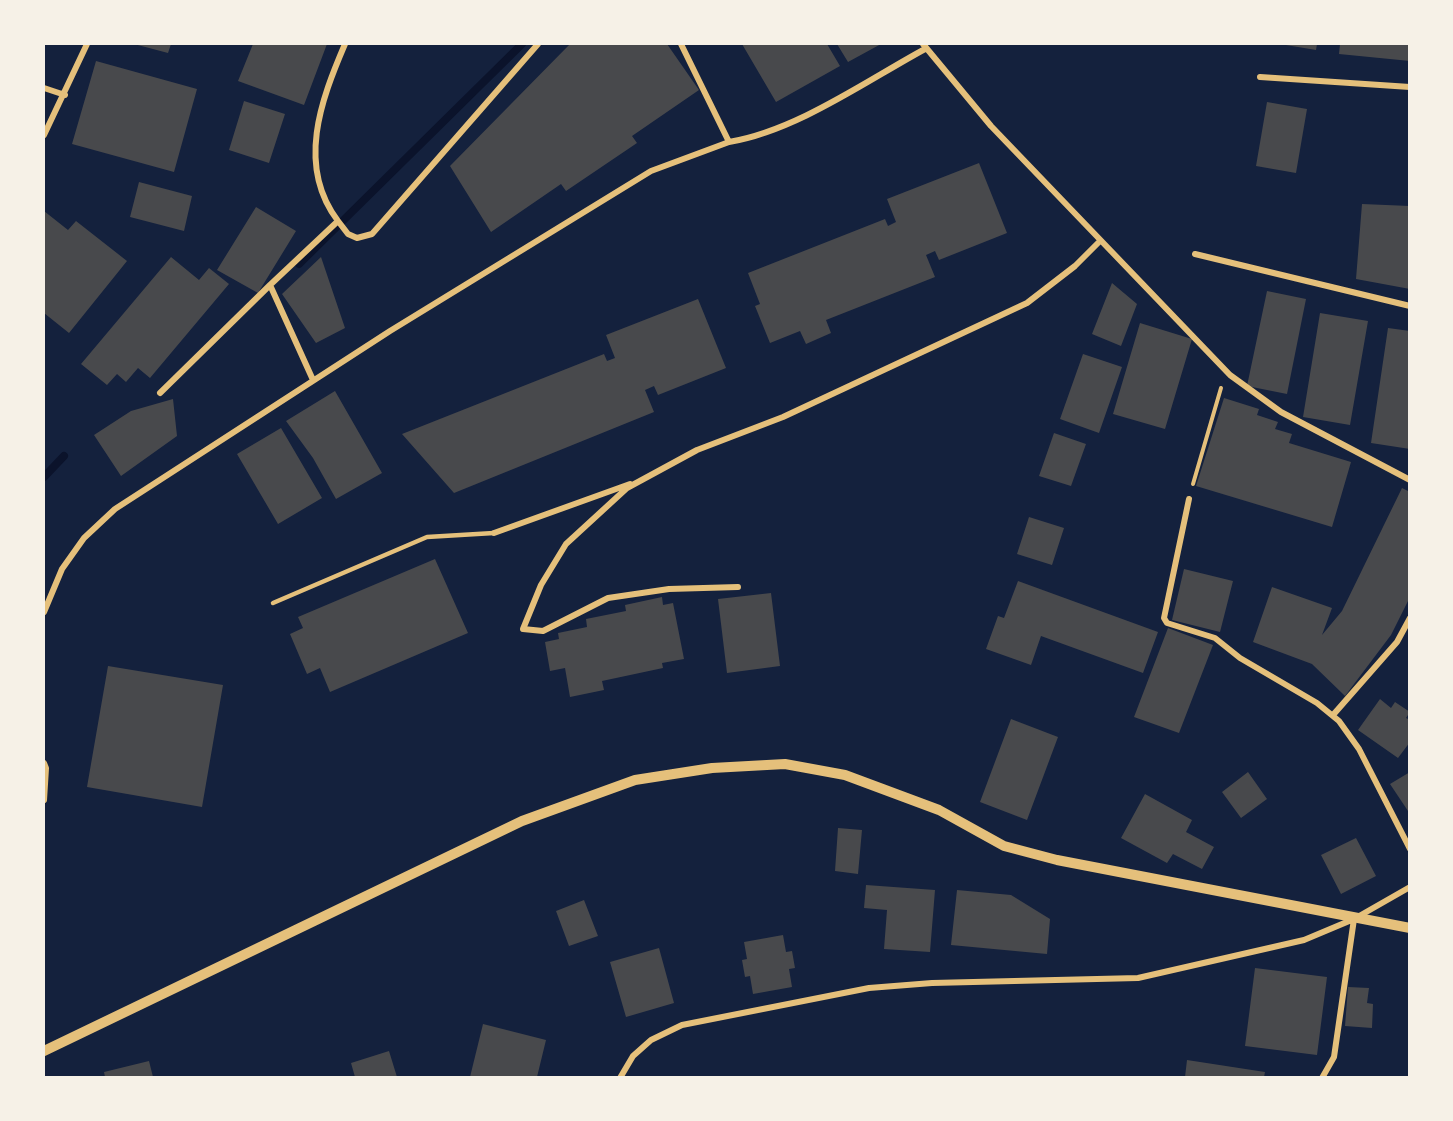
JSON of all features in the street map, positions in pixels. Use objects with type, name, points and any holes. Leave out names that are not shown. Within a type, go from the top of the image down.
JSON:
[{"type":"street","points":[[44,135],[65,95],[87,44]]},
{"type":"street","points":[[345,44],[316,125],[314,160],[319,187],[329,208],[348,234],[357,238],[372,234],[538,44]]},
{"type":"street","points":[[681,44],[729,142]]},
{"type":"street","points":[[44,612],[63,569],[84,538],[115,509],[313,380],[651,171],[798,119],[924,46],[991,126],[1226,371],[1281,412],[1410,480]]},
{"type":"street","points":[[1260,77],[1410,87]]},
{"type":"street","points":[[44,88],[65,95]]},
{"type":"street","points":[[160,393],[338,221]]},
{"type":"street","points":[[738,587],[669,588],[608,598],[543,632],[523,629],[537,593],[566,544],[627,488],[697,450],[783,417],[1026,303],[1076,266],[1100,241]]},
{"type":"street","points":[[1195,254],[1410,306]]},
{"type":"street","points":[[270,285],[313,380]]},
{"type":"street","points":[[494,533],[648,477]]},
{"type":"street","points":[[1189,499],[1164,618],[1167,623],[1215,638],[1240,658],[1317,703],[1333,716],[1359,749],[1410,849]]},
{"type":"street","points":[[1333,716],[1397,642],[1410,618]]},
{"type":"street","points":[[44,763],[46,768],[44,800]]},
{"type":"street","points":[[44,1051],[522,821],[635,780],[712,768],[785,764],[845,775],[939,810],[1004,846],[1057,860],[1410,928]]},
{"type":"street","points":[[620,1077],[633,1056],[651,1040],[682,1025],[868,988],[932,983],[1138,978],[1304,940],[1354,919],[1410,887]]},
{"type":"street","points":[[1322,1077],[1334,1057],[1354,919]]},
{"type":"lane","points":[[273,603],[427,537],[494,533]]},
{"type":"path","points":[[1189,499],[1226,371]]},
{"type":"building","points":[[134,44],[171,44],[168,53]]},
{"type":"building","points":[[253,44],[327,44],[304,105],[238,81]]},
{"type":"building","points":[[570,44],[667,44],[699,90],[632,136],[637,143],[566,191],[561,184],[491,232],[450,166]]},
{"type":"building","points":[[742,44],[827,44],[840,66],[776,102]]},
{"type":"building","points":[[837,44],[881,44],[848,62]]},
{"type":"building","points":[[1280,44],[1317,44],[1316,50]]},
{"type":"building","points":[[1340,44],[1410,44],[1410,61],[1339,54]]},
{"type":"building","points":[[96,61],[197,89],[174,172],[72,144]]},
{"type":"building","points":[[244,101],[285,114],[269,163],[229,150]]},
{"type":"building","points":[[1267,102],[1307,109],[1296,173],[1256,166]]},
{"type":"building","points":[[979,163],[1007,233],[939,260],[935,251],[926,255],[935,277],[826,320],[831,333],[806,344],[800,331],[770,343],[755,306],[760,304],[748,273],[885,219],[888,226],[896,222],[887,199]]},
{"type":"building","points":[[139,182],[192,196],[184,231],[130,217]]},
{"type":"building","points":[[1362,204],[1410,206],[1410,289],[1356,279]]},
{"type":"building","points":[[256,207],[296,231],[258,293],[217,270]]},
{"type":"building","points":[[44,211],[68,230],[76,221],[127,261],[69,333],[44,313]]},
{"type":"building","points":[[171,257],[199,280],[209,268],[229,284],[150,378],[138,368],[126,382],[117,374],[107,385],[81,364]]},
{"type":"building","points":[[321,257],[345,328],[316,343],[282,294]]},
{"type":"building","points":[[1112,283],[1137,304],[1121,346],[1092,334]]},
{"type":"building","points":[[1267,291],[1306,299],[1287,394],[1247,386]]},
{"type":"building","points":[[698,299],[726,368],[658,395],[654,386],[645,390],[654,412],[454,493],[402,434],[604,354],[607,361],[615,358],[606,335]]},
{"type":"building","points":[[1320,313],[1368,321],[1350,425],[1303,417]]},
{"type":"building","points":[[1140,323],[1192,339],[1165,429],[1113,414]]},
{"type":"building","points":[[1388,328],[1410,331],[1410,449],[1371,443]]},
{"type":"building","points":[[1083,354],[1122,367],[1099,433],[1060,419]]},
{"type":"building","points":[[335,391],[382,473],[336,499],[313,458],[286,421]]},
{"type":"building","points":[[1224,398],[1259,409],[1257,415],[1278,422],[1275,429],[1292,434],[1289,443],[1351,462],[1332,527],[1196,486]]},
{"type":"building","points":[[173,399],[177,436],[121,476],[94,435],[131,411]]},
{"type":"building","points":[[281,428],[322,498],[278,524],[237,454]]},
{"type":"building","points":[[1054,433],[1086,444],[1071,486],[1039,476]]},
{"type":"building","points":[[1402,488],[1410,492],[1410,597],[1391,635],[1345,696],[1312,664],[1253,642],[1272,587],[1332,608],[1322,635],[1342,611]]},
{"type":"building","points":[[1029,517],[1064,528],[1052,565],[1017,554]]},
{"type":"building","points":[[435,559],[468,633],[330,692],[320,668],[307,674],[290,634],[303,628],[298,617]]},
{"type":"building","points":[[1184,569],[1233,581],[1220,632],[1172,620]]},
{"type":"building","points":[[1018,581],[1158,632],[1143,673],[1041,636],[1031,665],[986,649],[998,616],[1004,618]]},
{"type":"building","points":[[771,593],[780,666],[727,673],[718,599]]},
{"type":"building","points":[[662,597],[663,605],[673,603],[684,659],[662,663],[663,668],[602,681],[604,690],[570,697],[565,668],[550,671],[545,642],[559,639],[558,633],[587,627],[586,619],[626,611],[625,605]]},
{"type":"building","points":[[1168,628],[1213,645],[1179,733],[1134,717]]},
{"type":"building","points":[[108,666],[223,685],[202,807],[87,787]]},
{"type":"building","points":[[1380,699],[1391,708],[1395,702],[1410,712],[1406,718],[1410,720],[1410,742],[1398,758],[1358,730]]},
{"type":"building","points":[[1011,719],[1058,737],[1027,820],[980,802]]},
{"type":"building","points":[[1248,772],[1267,799],[1241,818],[1222,792]]},
{"type":"building","points":[[1410,772],[1410,814],[1390,784]]},
{"type":"building","points":[[1145,794],[1192,820],[1186,832],[1214,847],[1202,869],[1173,854],[1167,863],[1121,838]]},
{"type":"building","points":[[838,828],[862,830],[858,874],[835,871]]},
{"type":"building","points":[[1356,838],[1376,876],[1341,894],[1321,855]]},
{"type":"building","points":[[866,885],[935,890],[930,952],[884,949],[887,910],[864,908]]},
{"type":"building","points":[[957,890],[1011,895],[1050,919],[1047,954],[951,945]]},
{"type":"building","points":[[584,900],[598,936],[569,946],[556,911]]},
{"type":"building","points":[[783,935],[786,952],[792,951],[795,968],[789,969],[792,987],[753,994],[750,976],[745,977],[742,960],[747,959],[744,942]]},
{"type":"building","points":[[659,948],[674,1003],[626,1017],[610,962]]},
{"type":"building","points":[[1255,968],[1327,977],[1317,1055],[1245,1046]]},
{"type":"building","points":[[1348,987],[1369,988],[1367,1003],[1373,1004],[1372,1028],[1345,1026]]},
{"type":"building","points":[[483,1024],[546,1040],[537,1077],[470,1077]]},
{"type":"building","points":[[389,1051],[397,1077],[355,1077],[351,1063]]},
{"type":"building","points":[[1187,1060],[1265,1072],[1264,1077],[1185,1077]]},
{"type":"building","points":[[149,1061],[153,1077],[105,1077],[104,1072]]},
{"type":"waterway","points":[[299,264],[522,44]]},
{"type":"waterway","points":[[44,477],[64,456]]}]
